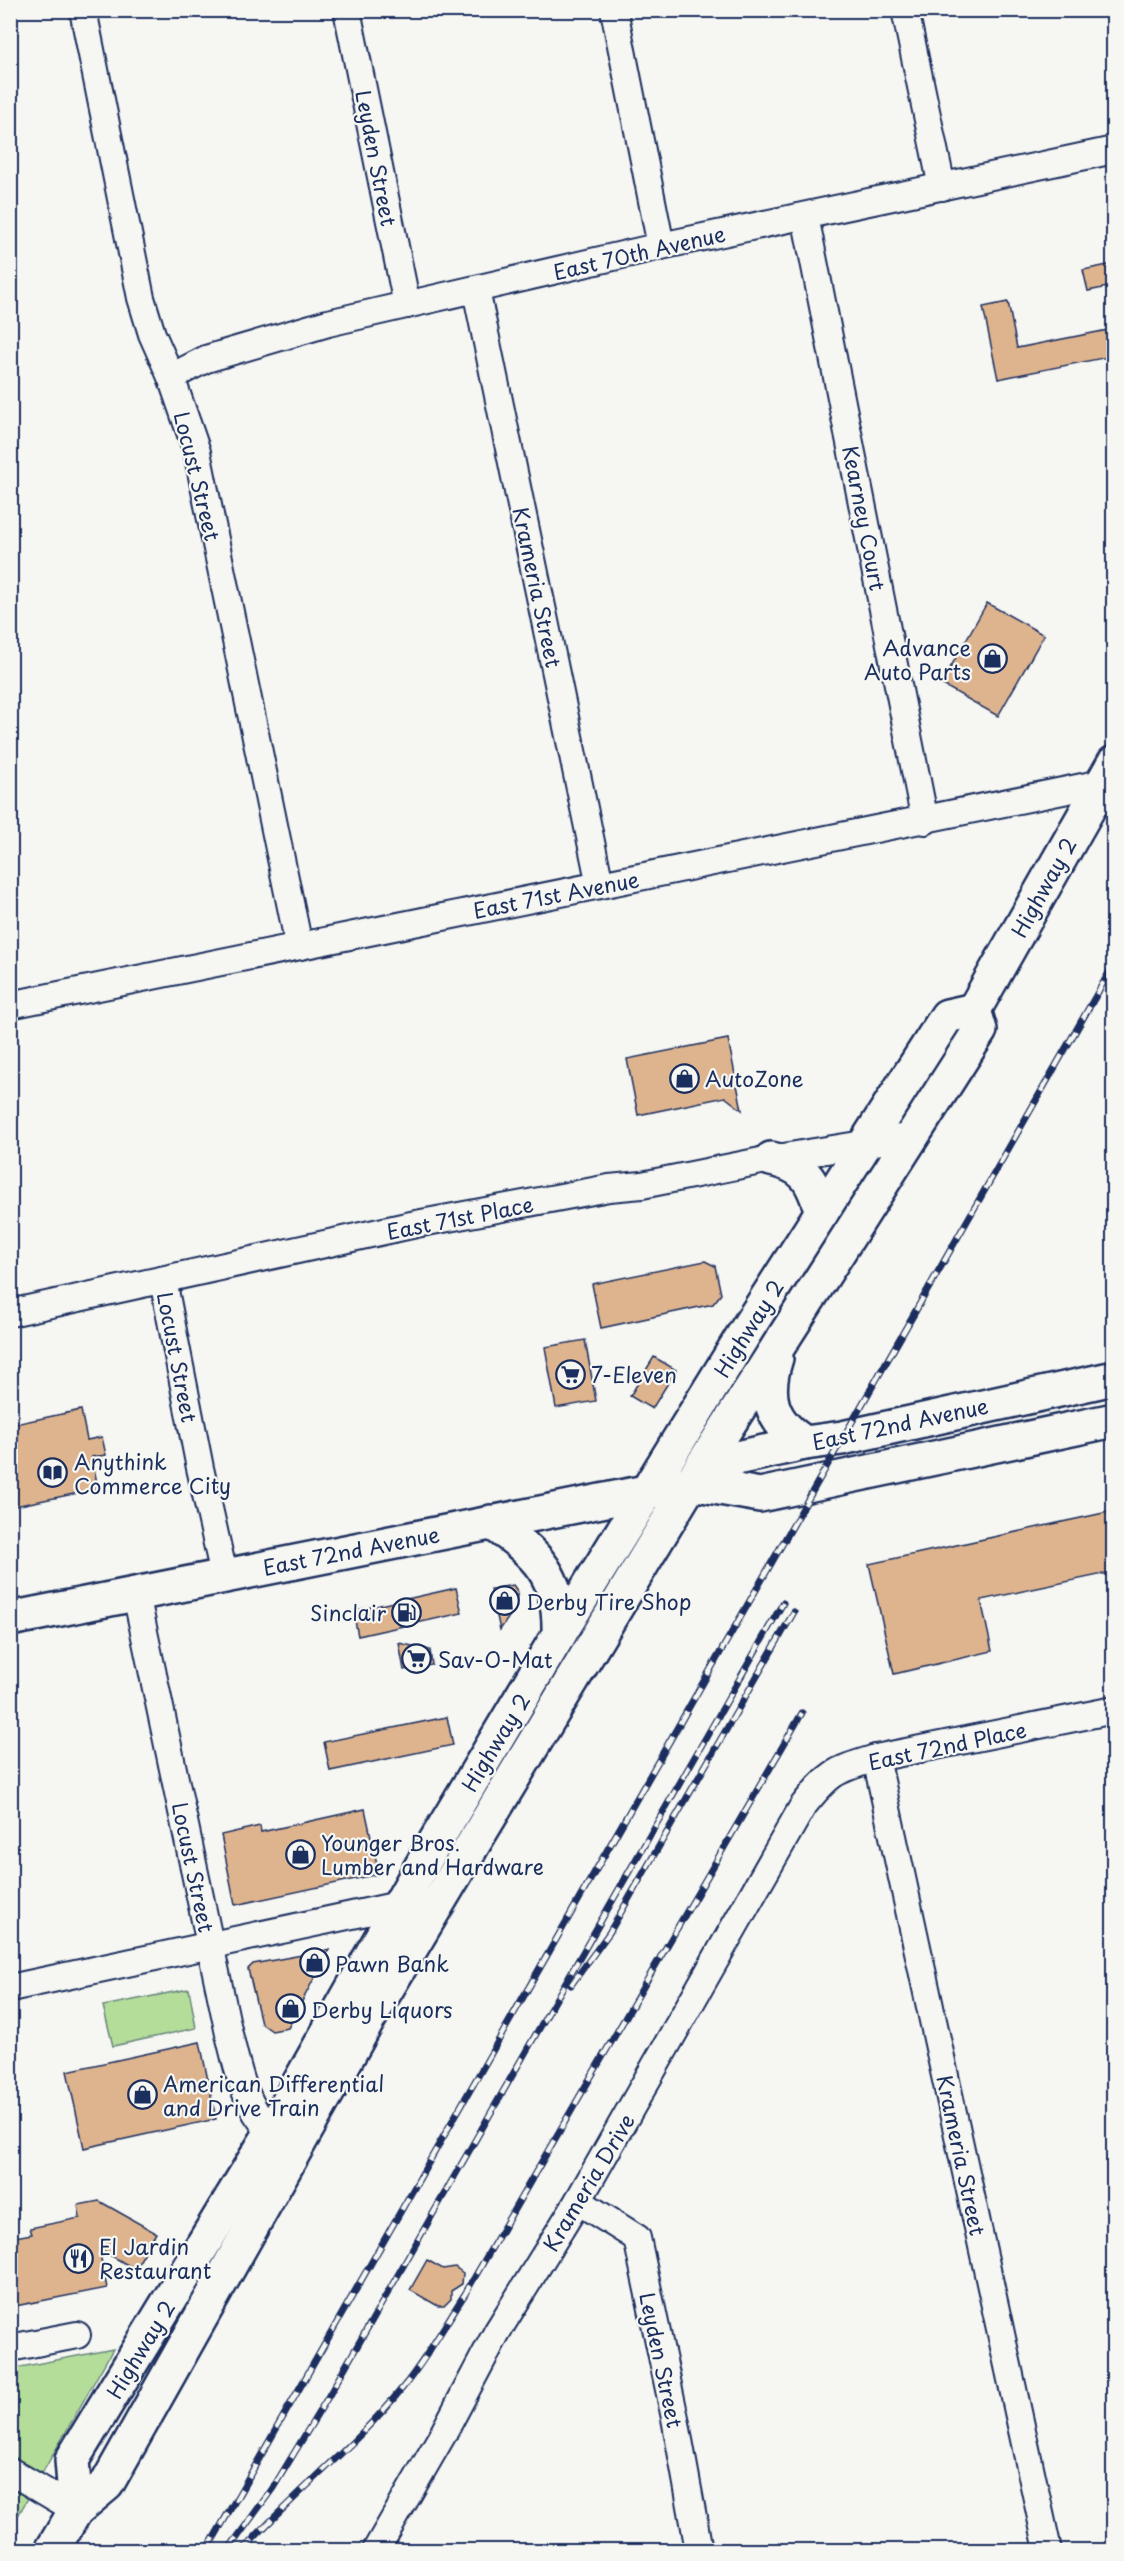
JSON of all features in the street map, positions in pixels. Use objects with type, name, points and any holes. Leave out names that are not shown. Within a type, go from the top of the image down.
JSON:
[{"type":"main road","name":"Highway 2","points":[[52,2550],[76,2510],[107,2484],[368,2020],[692,1483],[980,1030],[974,1010],[1108,773]]},
{"type":"main road","name":"Highway 2","points":[[76,2510],[72,2460],[271,2133],[399,1905],[560,1635],[747,1329],[947,1016],[974,1010]]},
{"type":"main road","points":[[771,1158],[793,1164],[809,1181],[822,1212]]},
{"type":"main road","points":[[782,1339],[771,1373],[771,1400],[781,1424],[804,1443]]},
{"type":"main road","name":"East 72nd Avenue","points":[[10,1619],[692,1483],[737,1458],[804,1443],[842,1438],[1113,1378]]},
{"type":"main road","name":"East 72nd Avenue","points":[[692,1483],[760,1495],[1113,1420]]},
{"type":"main road","points":[[491,1522],[521,1543],[544,1568],[550,1578],[559,1607],[560,1635]]},
{"type":"street","name":"Locust Street","points":[[83,10],[141,298],[196,452],[299,946]]},
{"type":"street","name":"Leyden Street","points":[[347,10],[406,305]]},
{"type":"street","points":[[614,10],[661,246]]},
{"type":"street","points":[[905,10],[942,187]]},
{"type":"street","name":"East 70th Avenue","points":[[171,377],[206,359],[309,328],[661,246],[1113,150]]},
{"type":"street","name":"Kearney Court","points":[[805,216],[925,821]]},
{"type":"street","name":"Krameria Street","points":[[476,290],[600,885]]},
{"type":"street","name":"East 71st Avenue","points":[[10,1005],[925,821],[1108,773]]},
{"type":"street","name":"East 71st Place","points":[[10,1313],[416,1224],[590,1192],[642,1185],[771,1158],[913,1136]]},
{"type":"street","name":"Locust Street","points":[[163,1280],[200,1468],[224,1575]]},
{"type":"street","name":"Locust Street","points":[[136,1594],[244,2093],[259,2120],[271,2133]]},
{"type":"street","name":"East 72nd Place","points":[[799,1813],[825,1779],[833,1773],[876,1758],[1113,1710]]},
{"type":"street","name":"Krameria Street","points":[[876,1758],[1048,2550]]},
{"type":"street","name":"Krameria Drive","points":[[376,2550],[443,2434],[497,2332],[578,2201],[799,1813]]},
{"type":"street","points":[[10,1988],[399,1905]]},
{"type":"street","name":"Leyden Street","points":[[578,2201],[637,2238],[675,2418],[699,2550]]},
{"type":"street","points":[[10,2348],[77,2335]]},
{"type":"street","points":[[10,2471],[76,2510]]},
{"type":"green space","points":[[189,1989],[196,2028],[113,2046],[103,2006]]},
{"type":"green space","points":[[113,2349],[11,2528],[10,2369]]},
{"type":"building","points":[[1113,264],[1113,286],[1088,291],[1083,270]]},
{"type":"building","points":[[1008,302],[1017,348],[1113,329],[1113,356],[998,379],[983,307]]},
{"type":"building","name":"Advance Auto Parts","points":[[987,603],[1044,635],[998,716],[941,684]]},
{"type":"building","name":"AutoZone","points":[[728,1039],[742,1110],[725,1097],[638,1115],[627,1059]]},
{"type":"building","points":[[705,1261],[715,1266],[721,1294],[713,1304],[601,1328],[592,1284]]},
{"type":"building","name":"7-Eleven","points":[[585,1340],[596,1401],[556,1408],[545,1347]]},
{"type":"building","name":"7-Eleven","points":[[654,1357],[676,1370],[652,1409],[630,1396]]},
{"type":"building","name":"Anythink Commerce City","points":[[81,1410],[87,1440],[102,1437],[106,1455],[92,1457],[98,1489],[10,1507],[10,1425]]},
{"type":"building","points":[[1113,1511],[1113,1572],[981,1600],[992,1651],[894,1674],[869,1564]]},
{"type":"building","name":"Derby Tire Shop","points":[[513,1585],[518,1592],[513,1611],[500,1630],[491,1589]]},
{"type":"building","name":"Sinclair","points":[[456,1588],[462,1613],[358,1636],[353,1611]]},
{"type":"building","name":"Sav-O-Mat","points":[[399,1643],[430,1650],[432,1665],[404,1670]]},
{"type":"building","points":[[447,1717],[453,1745],[330,1771],[324,1742]]},
{"type":"building","name":"Younger Bros. Lumber and Hardware","points":[[365,1809],[379,1874],[235,1905],[221,1835],[260,1826],[261,1832]]},
{"type":"building","points":[[329,1950],[288,2028],[272,2031],[261,2023],[248,1969],[253,1964]]},
{"type":"building","name":"American Differential and Drive Train","points":[[200,2042],[216,2119],[84,2148],[67,2071]]},
{"type":"building","points":[[99,2201],[156,2233],[135,2269],[99,2249],[107,2288],[10,2307],[10,2238],[32,2234],[30,2228],[80,2218],[78,2205]]},
{"type":"building","points":[[427,2260],[443,2269],[455,2267],[463,2273],[462,2284],[451,2291],[451,2299],[444,2306],[438,2306],[410,2290]]},
{"type":"railway","points":[[207,2550],[1114,964]]},
{"type":"railway","points":[[228,2550],[273,2488],[328,2397],[783,1603]]},
{"type":"railway","points":[[571,1985],[609,1933],[794,1612]]},
{"type":"railway","points":[[243,2550],[366,2429],[404,2386],[428,2352],[465,2294],[802,1713]]},
{"type":"place","name":"Advance Auto Parts","points":[[992,659]]},
{"type":"place","name":"AutoZone","points":[[684,1078]]},
{"type":"place","name":"7-Eleven","points":[[570,1374]]},
{"type":"place","name":"Anythink Commerce City","points":[[53,1473]]},
{"type":"place","name":"Derby Tire Shop","points":[[505,1601]]},
{"type":"place","name":"Sinclair","points":[[407,1612]]},
{"type":"place","name":"Sav-O-Mat","points":[[417,1659]]},
{"type":"place","name":"Younger Bros. Lumber and Hardware","points":[[300,1854]]},
{"type":"place","name":"Pawn Bank","points":[[314,1963]]},
{"type":"place","name":"Derby Liquors","points":[[290,2009]]},
{"type":"place","name":"American Differential and Drive Train","points":[[142,2095]]},
{"type":"place","name":"El Jardin Restaurant","points":[[78,2258]]}]
